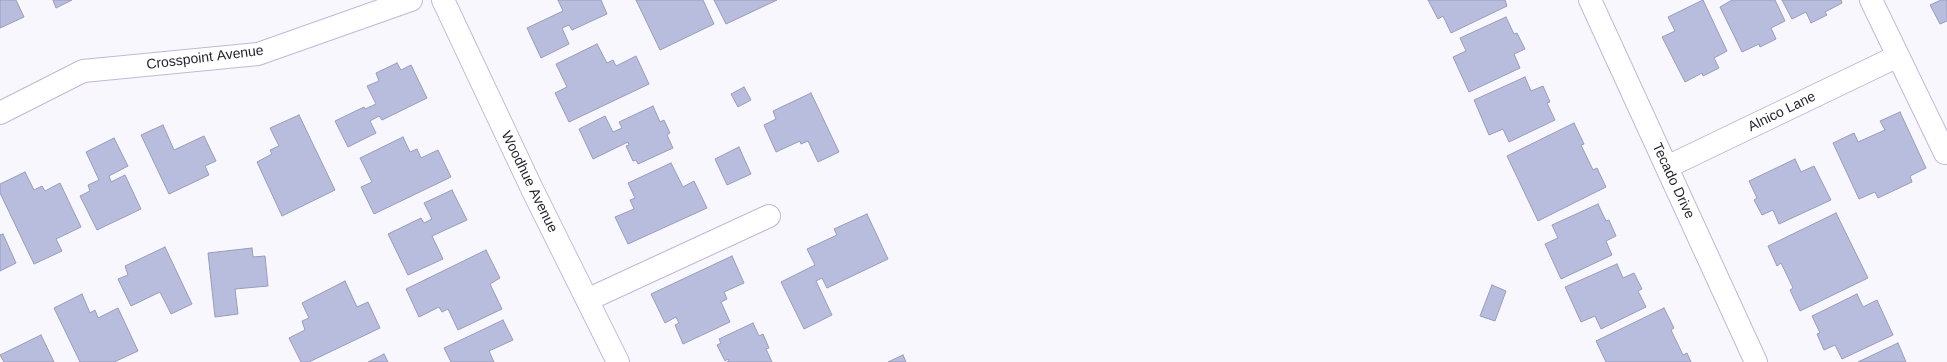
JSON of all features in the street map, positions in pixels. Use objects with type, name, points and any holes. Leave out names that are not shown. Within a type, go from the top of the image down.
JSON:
[{"type":"street","name":"Crosspoint Avenue","points":[[0,113],[83,70],[258,54],[411,0]]},
{"type":"street","name":"Woodhue Avenue","points":[[443,0],[533,192],[618,362]]},
{"type":"street","name":"Tecado Drive","points":[[1590,0],[1756,362]]},
{"type":"street","points":[[1871,0],[1945,153]]},
{"type":"street","name":"Alnico Lane","points":[[1667,167],[1898,56]]},
{"type":"street","points":[[587,300],[769,216]]},
{"type":"building","points":[[0,0],[16,0],[24,17],[0,28]]},
{"type":"building","points":[[53,0],[72,0],[56,8]]},
{"type":"building","points":[[558,0],[601,0],[607,14],[572,30],[569,25],[562,28],[569,44],[541,58],[527,28],[563,11]]},
{"type":"building","points":[[636,0],[703,0],[714,24],[660,50]]},
{"type":"building","points":[[714,0],[777,0],[726,24]]},
{"type":"building","points":[[1428,0],[1505,0],[1507,6],[1451,33],[1443,16],[1438,19]]},
{"type":"building","points":[[1703,0],[1727,51],[1714,58],[1719,68],[1703,76],[1702,73],[1685,82],[1662,37],[1675,31],[1668,17]]},
{"type":"building","points":[[1732,0],[1775,0],[1785,21],[1771,28],[1776,39],[1760,47],[1759,44],[1742,52],[1720,7]]},
{"type":"building","points":[[1782,0],[1841,0],[1842,3],[1825,12],[1827,15],[1811,23],[1806,12],[1792,19]]},
{"type":"building","points":[[1941,0],[1947,0],[1947,21],[1940,24],[1930,5]]},
{"type":"building","points":[[1506,17],[1514,34],[1517,33],[1525,49],[1514,54],[1520,68],[1469,92],[1453,57],[1466,51],[1460,38]]},
{"type":"building","points":[[597,44],[607,63],[613,60],[616,66],[636,56],[649,84],[569,122],[555,93],[567,87],[556,64]]},
{"type":"building","points":[[397,63],[401,70],[411,65],[427,98],[382,120],[379,116],[370,121],[376,133],[348,147],[335,121],[364,107],[365,109],[376,104],[367,86],[379,81],[376,73]]},
{"type":"building","points":[[1525,77],[1531,91],[1543,86],[1550,102],[1547,103],[1555,120],[1509,142],[1503,129],[1489,135],[1474,100]]},
{"type":"building","points":[[744,87],[751,100],[738,107],[731,94]]},
{"type":"building","points":[[811,93],[839,152],[818,162],[808,141],[801,144],[800,141],[776,152],[764,125],[776,119],[773,111]]},
{"type":"building","points":[[653,106],[660,122],[664,120],[670,133],[667,135],[673,148],[638,164],[636,160],[633,161],[626,146],[629,145],[628,142],[593,159],[579,129],[605,116],[613,132],[622,128],[619,122]]},
{"type":"building","points":[[1900,112],[1926,168],[1910,176],[1912,182],[1878,198],[1875,192],[1859,199],[1833,143],[1854,133],[1858,142],[1885,130],[1880,121]]},
{"type":"building","points":[[299,115],[335,190],[282,216],[257,162],[272,154],[270,150],[279,146],[270,128]]},
{"type":"building","points":[[1574,123],[1584,144],[1581,145],[1593,170],[1597,168],[1606,187],[1538,221],[1507,156]]},
{"type":"building","points":[[163,125],[174,150],[204,136],[216,161],[205,166],[209,175],[169,194],[141,135]]},
{"type":"building","points":[[403,137],[410,152],[417,149],[421,158],[438,150],[451,177],[374,214],[361,187],[372,182],[360,158]]},
{"type":"building","points":[[114,138],[128,166],[109,176],[111,182],[125,175],[141,209],[97,230],[80,196],[90,191],[88,185],[99,180],[86,152]]},
{"type":"building","points":[[739,147],[751,174],[727,185],[715,159]]},
{"type":"building","points":[[1795,159],[1801,172],[1814,166],[1831,200],[1779,224],[1773,210],[1762,215],[1754,200],[1757,198],[1749,181]]},
{"type":"building","points":[[671,163],[683,187],[694,181],[707,208],[628,244],[615,217],[634,209],[630,200],[635,198],[628,183]]},
{"type":"building","points":[[25,172],[34,190],[42,186],[45,191],[60,183],[81,227],[56,239],[62,251],[34,264],[0,193],[0,184]]},
{"type":"building","points":[[452,190],[467,220],[432,236],[443,259],[408,275],[388,234],[421,218],[424,223],[432,219],[424,203]]},
{"type":"building","points":[[1598,204],[1606,221],[1609,220],[1616,236],[1606,241],[1612,255],[1561,279],[1545,244],[1558,238],[1552,225]]},
{"type":"building","points":[[1836,213],[1868,278],[1800,311],[1790,290],[1793,288],[1781,263],[1777,266],[1768,246]]},
{"type":"building","points":[[867,214],[888,259],[827,288],[822,278],[816,281],[832,315],[804,329],[781,282],[815,265],[807,249],[837,235],[834,229]]},
{"type":"building","points":[[3,234],[16,263],[0,271],[0,235]]},
{"type":"building","points":[[165,247],[192,304],[171,314],[160,292],[131,306],[118,279],[128,275],[125,266]]},
{"type":"building","points":[[252,248],[253,257],[265,256],[268,286],[235,289],[238,314],[215,317],[208,253]]},
{"type":"building","points":[[486,250],[500,278],[490,284],[502,309],[458,330],[448,309],[442,312],[439,307],[419,317],[406,289]]},
{"type":"building","points":[[732,256],[744,283],[724,292],[727,299],[721,302],[730,322],[683,344],[675,325],[679,323],[676,317],[665,323],[651,294]]},
{"type":"building","points":[[1617,264],[1623,278],[1634,273],[1642,289],[1638,291],[1646,307],[1601,329],[1595,316],[1581,322],[1565,287]]},
{"type":"building","points":[[345,281],[357,307],[368,302],[380,328],[309,362],[301,362],[289,338],[305,330],[302,321],[309,318],[302,303]]},
{"type":"building","points":[[1492,285],[1506,291],[1495,321],[1480,316]]},
{"type":"building","points":[[82,294],[90,313],[95,310],[98,318],[118,308],[138,351],[114,362],[80,362],[54,308]]},
{"type":"building","points":[[1857,294],[1863,307],[1877,300],[1893,335],[1842,359],[1835,345],[1824,350],[1817,334],[1820,333],[1812,316]]},
{"type":"building","points":[[1664,308],[1674,328],[1671,330],[1683,355],[1687,353],[1691,362],[1606,362],[1596,341]]},
{"type":"building","points":[[503,320],[513,340],[489,351],[494,362],[451,362],[444,348]]},
{"type":"building","points":[[753,323],[759,336],[763,334],[769,348],[766,349],[772,362],[727,362],[729,361],[728,359],[725,361],[717,345],[721,343],[719,339]]},
{"type":"building","points":[[41,335],[54,362],[4,362],[0,355]]},
{"type":"building","points":[[1898,343],[1906,362],[1858,362]]},
{"type":"building","points":[[384,354],[388,362],[368,362]]},
{"type":"building","points":[[903,355],[906,362],[888,362]]}]
